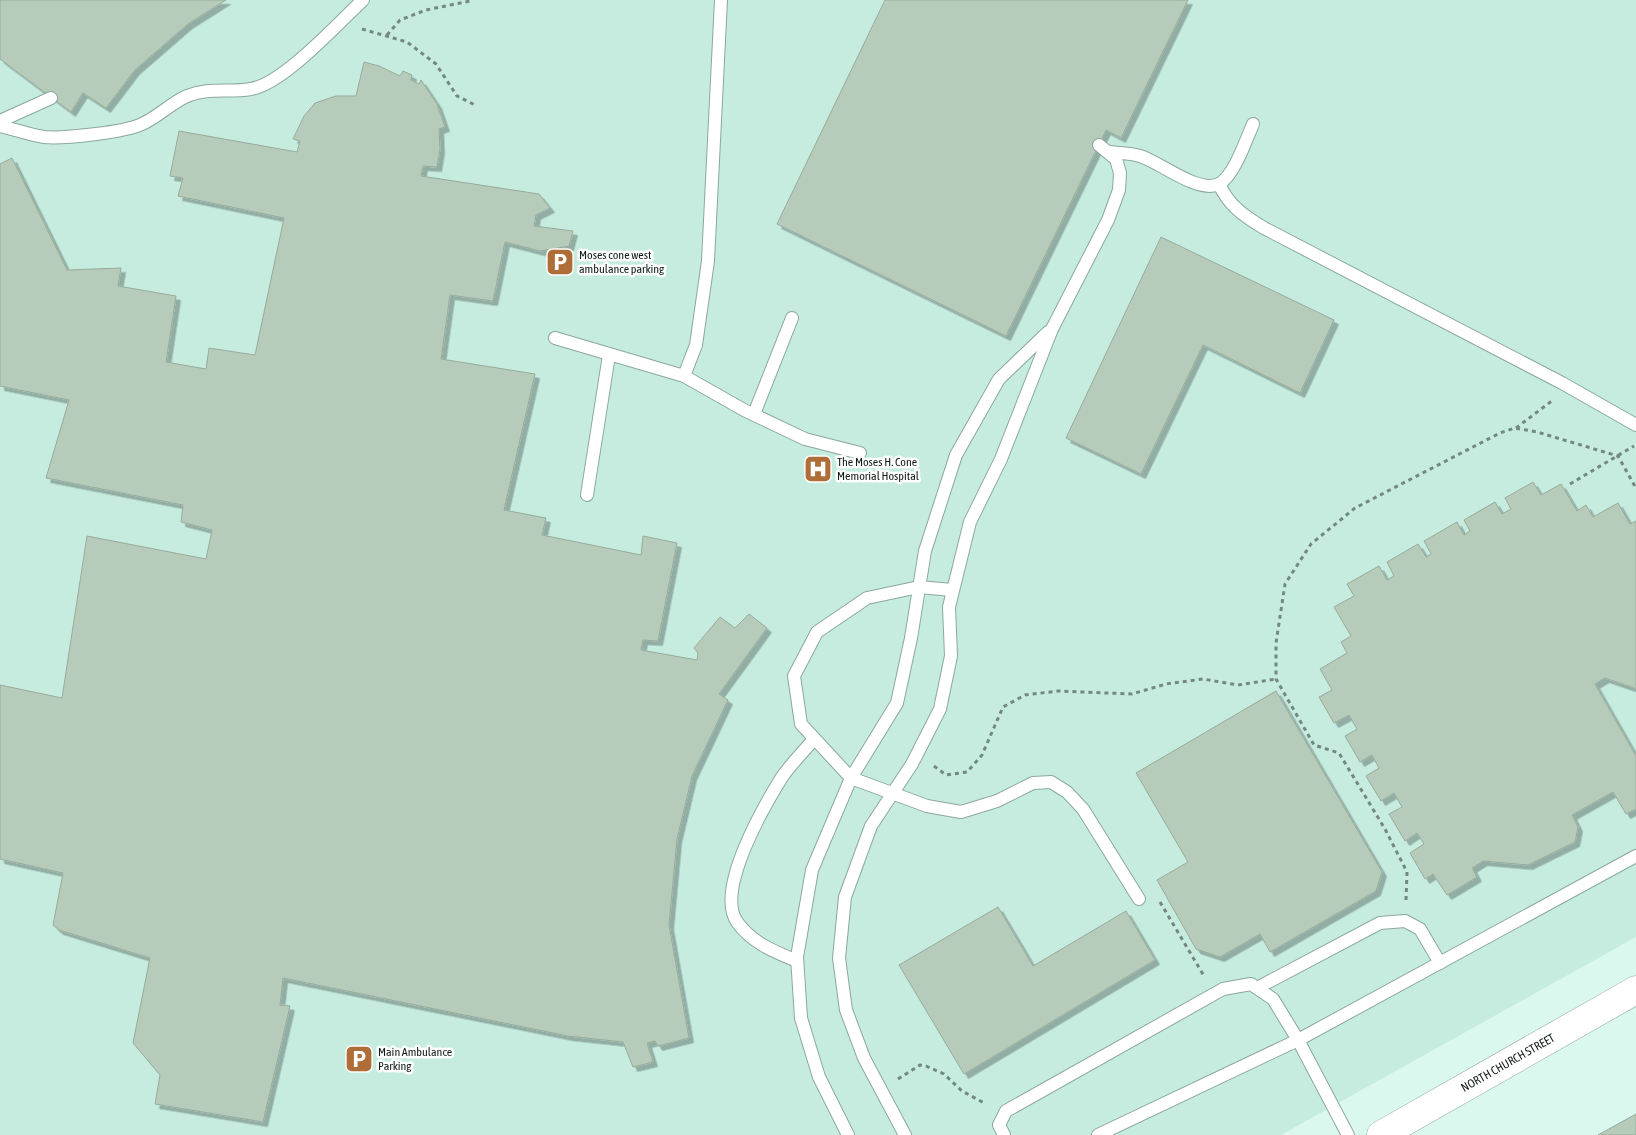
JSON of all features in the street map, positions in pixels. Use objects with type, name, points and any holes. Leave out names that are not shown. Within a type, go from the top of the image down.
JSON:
[{"type":"main road","name":"NORTH CHURCH STREET","points":[[1381,1135],[1636,990]]},
{"type":"lane","points":[[0,126],[45,137],[109,132],[141,125],[186,97],[207,89],[227,91],[250,89],[264,85],[275,79],[363,0]]},
{"type":"lane","points":[[684,376],[696,345],[708,261],[721,0]]},
{"type":"lane","points":[[0,121],[51,98]]},
{"type":"lane","points":[[905,1135],[864,1058],[846,1010],[838,958],[845,897],[871,826],[917,754],[940,709],[951,656],[949,607],[970,522],[1001,459],[1052,329],[1108,220],[1119,190],[1120,173],[1116,159],[1104,148],[1140,156],[1206,186],[1219,184],[1231,172],[1254,124]]},
{"type":"lane","points":[[1219,184],[1227,200],[1241,214],[1264,228],[1570,387],[1636,425]]},
{"type":"lane","points":[[754,414],[792,318]]},
{"type":"lane","points":[[848,1135],[819,1077],[801,1018],[797,961],[812,870],[851,778],[897,703],[925,551],[956,454],[999,379],[1052,329]]},
{"type":"lane","points":[[555,338],[684,376],[805,439],[860,453]]},
{"type":"lane","points":[[587,495],[609,355]]},
{"type":"lane","points":[[952,590],[919,587],[867,598],[817,632],[794,676],[801,724],[851,778],[927,806],[961,812],[997,801],[1033,784],[1052,782],[1067,792],[1083,809],[1139,898]]},
{"type":"lane","points":[[797,961],[758,943],[736,921],[733,913],[732,889],[749,838],[783,776],[814,739]]},
{"type":"lane","points":[[1098,1135],[1298,1040],[1636,856]]},
{"type":"lane","points":[[1257,988],[1380,923],[1406,921],[1420,929],[1440,962]]},
{"type":"lane","points":[[1004,1135],[999,1125],[1006,1111],[1214,993],[1223,989],[1250,984],[1273,999],[1298,1040],[1348,1135]]},
{"type":"path","points":[[387,35],[400,20],[426,10],[470,1]]},
{"type":"path","points":[[341,21],[407,42],[436,64],[457,96],[477,106]]},
{"type":"path","points":[[1406,921],[1407,872],[1385,829],[1339,753],[1314,745],[1276,679],[1276,643],[1285,584],[1311,544],[1355,508],[1500,433],[1515,428],[1570,387]]},
{"type":"path","points":[[1515,428],[1537,432],[1618,456],[1636,488]]},
{"type":"path","points":[[1570,484],[1636,444]]},
{"type":"path","points":[[917,754],[946,775],[967,772],[982,755],[1003,707],[1025,695],[1058,691],[1132,694],[1166,684],[1202,679],[1238,685],[1276,679]]},
{"type":"path","points":[[1139,898],[1155,894],[1214,993]]},
{"type":"path","points":[[881,1090],[920,1065],[926,1066],[944,1074],[962,1091],[1005,1114]]},
{"type":"shaded area","name":"The Moses H. Cone Memorial Hospital","points":[[0,0],[1636,0],[1636,937],[1281,1135],[0,1135]]},
{"type":"building","points":[[0,0],[226,0],[188,24],[135,70],[106,108],[83,93],[71,112],[0,59]]},
{"type":"building","points":[[885,0],[1188,0],[1121,138],[1106,130],[1006,336],[777,224]]},
{"type":"building","points":[[364,62],[379,66],[400,76],[403,71],[412,75],[411,80],[419,84],[421,80],[437,104],[445,127],[439,129],[440,149],[437,167],[423,166],[421,176],[539,194],[550,208],[536,215],[534,226],[573,231],[569,246],[540,251],[505,242],[493,301],[450,295],[441,359],[535,374],[504,510],[546,518],[542,535],[641,555],[643,536],[677,543],[658,641],[643,640],[641,650],[697,660],[698,653],[694,648],[720,617],[735,628],[749,614],[767,628],[719,694],[728,700],[692,776],[677,839],[669,925],[689,1038],[658,1046],[655,1041],[647,1043],[653,1062],[633,1067],[623,1042],[568,1036],[283,978],[280,1005],[290,1006],[263,1122],[155,1104],[160,1075],[133,1043],[150,958],[59,930],[53,925],[63,873],[0,859],[0,685],[62,698],[87,536],[206,559],[212,530],[181,522],[183,505],[46,478],[69,400],[0,386],[0,164],[12,158],[67,270],[121,268],[118,286],[176,296],[166,362],[206,369],[209,348],[255,355],[284,218],[178,196],[183,178],[170,176],[179,131],[297,152],[300,141],[293,139],[304,116],[315,103],[336,96],[356,96]]},
{"type":"building","points":[[1161,237],[1334,320],[1300,393],[1203,345],[1141,474],[1066,438]]},
{"type":"building","points":[[1533,482],[1541,495],[1561,484],[1577,511],[1586,505],[1593,517],[1618,503],[1630,524],[1636,521],[1636,691],[1634,688],[1605,678],[1595,684],[1636,756],[1636,809],[1626,814],[1613,792],[1572,815],[1578,827],[1575,842],[1528,865],[1483,861],[1472,868],[1477,877],[1447,895],[1433,874],[1425,879],[1410,853],[1424,844],[1417,833],[1405,841],[1389,814],[1402,807],[1394,793],[1381,801],[1366,776],[1379,768],[1372,755],[1360,762],[1345,736],[1357,729],[1349,715],[1334,723],[1319,697],[1332,690],[1320,669],[1347,653],[1341,642],[1351,636],[1334,607],[1354,596],[1347,584],[1379,566],[1387,580],[1394,576],[1387,562],[1418,544],[1426,557],[1431,554],[1424,541],[1457,522],[1464,535],[1470,531],[1464,520],[1495,502],[1502,514],[1511,509],[1505,498]]},
{"type":"building","points":[[1276,691],[1382,872],[1376,891],[1270,952],[1260,934],[1220,957],[1196,949],[1157,880],[1188,862],[1136,773]]},
{"type":"building","points":[[998,907],[1033,966],[1126,911],[1155,960],[964,1074],[899,965]]},
{"type":"building","points":[[1636,1114],[1636,1135],[1598,1135]]},
{"type":"place","name":"Moses cone west ambulance parking","points":[[560,262]]},
{"type":"place","name":"The Moses H. Cone Memorial Hospital","points":[[818,469]]},
{"type":"place","name":"Main Ambulance Parking","points":[[359,1059]]}]
